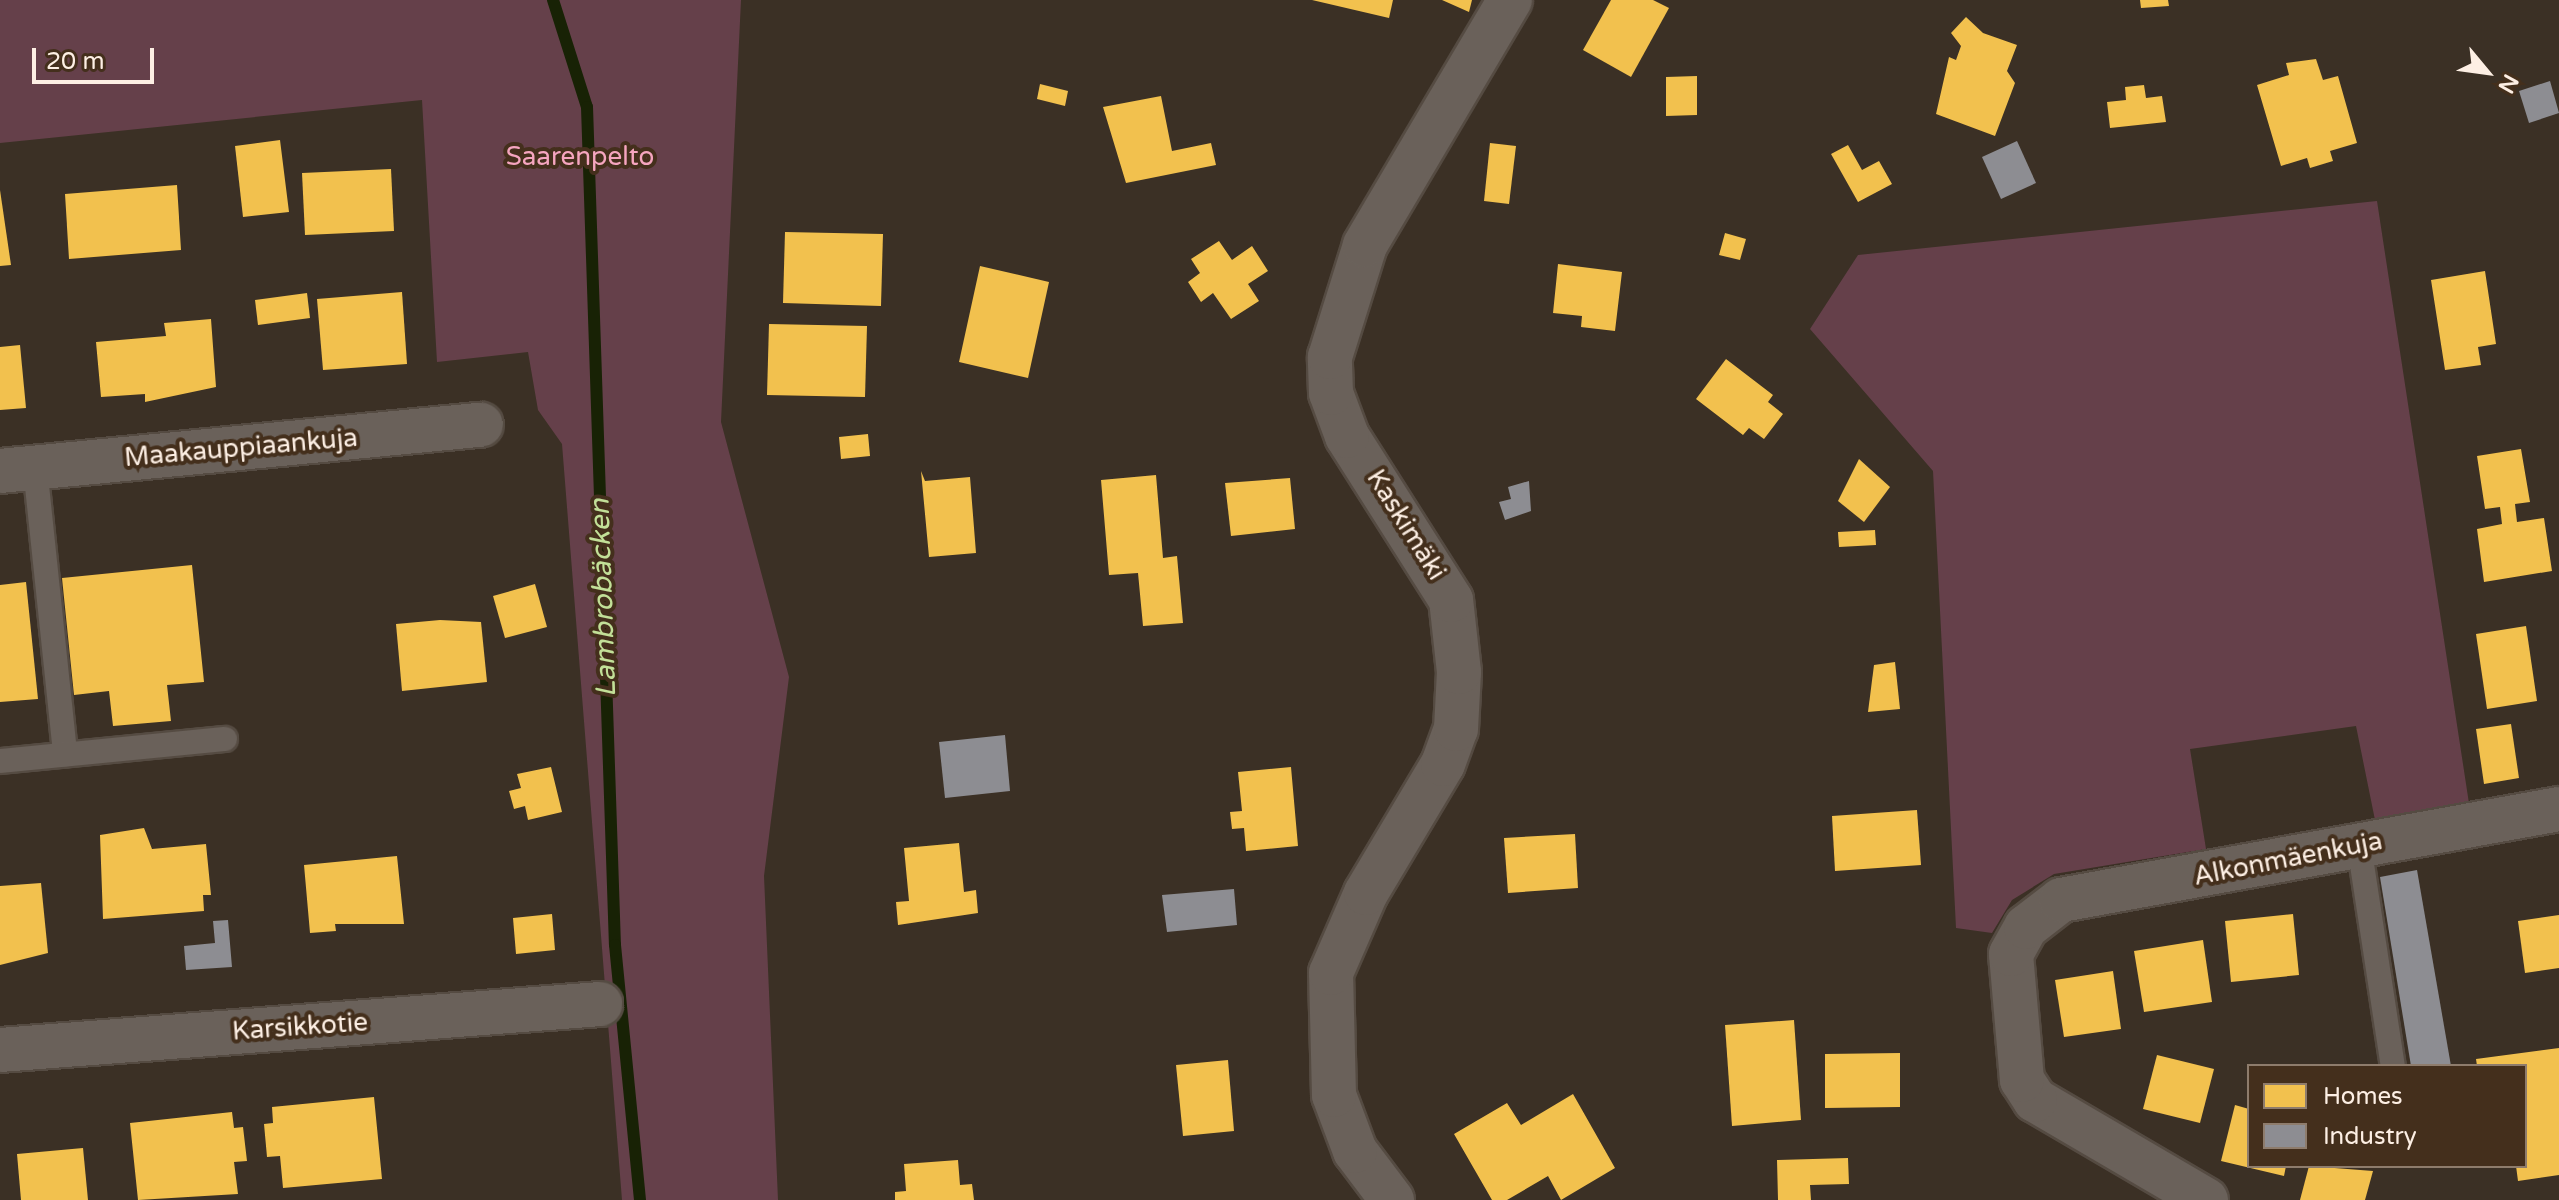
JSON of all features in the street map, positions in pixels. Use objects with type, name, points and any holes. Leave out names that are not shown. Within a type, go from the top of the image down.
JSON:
[{"type":"street","name":"Kaskimäki","points":[[1392,1200],[1355,1151],[1334,1095],[1331,973],[1366,893],[1443,764],[1456,729],[1459,672],[1443,582],[1347,436],[1331,393],[1330,357],[1365,245],[1510,0]]},
{"type":"street","name":"Maakauppiaankuja","points":[[18,469],[481,425]]},
{"type":"street","name":"Alkonmäenkuja","points":[[2206,1200],[2035,1100],[2022,1080],[2011,954],[2026,927],[2061,900],[2559,809]]},
{"type":"street","name":"Karsikkotie","points":[[0,1050],[600,1004]]},
{"type":"lane","points":[[18,469],[65,754]]},
{"type":"lane","points":[[0,761],[225,739]]},
{"type":"lane","points":[[2359,845],[2393,1064]]},
{"type":"green space","name":"Saarenpelto","points":[[0,0],[741,0],[721,422],[789,677],[764,876],[778,1200],[622,1200],[562,444],[538,410],[528,352],[437,362],[422,100],[0,143]]},
{"type":"green space","points":[[2377,201],[2470,810],[2375,820],[2356,726],[2190,749],[2206,849],[2054,874],[2012,900],[1992,933],[1956,928],[1933,471],[1810,329],[1858,255]]},
{"type":"building: Homes","points":[[1312,0],[1393,0],[1389,18]]},
{"type":"building: Homes","points":[[1442,0],[1472,0],[1469,12]]},
{"type":"building: Homes","points":[[1611,0],[1653,0],[1669,8],[1631,77],[1583,50]]},
{"type":"building: Homes","points":[[2140,0],[2168,0],[2169,6],[2141,8]]},
{"type":"building: Homes","points":[[1966,17],[1983,33],[2017,45],[2007,71],[2015,83],[1995,136],[1936,114],[1949,57],[1956,60],[1961,46],[1951,33]]},
{"type":"building: Homes","points":[[2316,59],[2323,80],[2338,76],[2357,143],[2330,151],[2333,161],[2310,168],[2307,158],[2281,166],[2257,85],[2289,75],[2286,63]]},
{"type":"building: Homes","points":[[1697,76],[1697,115],[1666,116],[1666,77]]},
{"type":"building: Homes","points":[[1040,84],[1068,91],[1065,106],[1037,99]]},
{"type":"building: Homes","points":[[2144,85],[2146,98],[2162,96],[2166,122],[2110,128],[2107,102],[2126,100],[2125,87]]},
{"type":"building: Homes","points":[[1161,96],[1172,151],[1211,143],[1216,165],[1126,183],[1103,107]]},
{"type":"building: Homes","points":[[280,140],[289,212],[243,217],[235,146]]},
{"type":"building: Homes","points":[[1490,143],[1516,146],[1509,204],[1484,201]]},
{"type":"building: Homes","points":[[1848,145],[1862,170],[1879,161],[1892,184],[1858,202],[1831,154]]},
{"type":"building: Homes","points":[[391,169],[394,231],[305,235],[302,173]]},
{"type":"building: Homes","points":[[177,185],[181,250],[69,259],[65,194]]},
{"type":"building: Homes","points":[[0,190],[11,265],[0,266]]},
{"type":"building: Homes","points":[[785,232],[883,234],[881,306],[783,303]]},
{"type":"building: Homes","points":[[1725,233],[1746,239],[1740,260],[1719,255]]},
{"type":"building: Homes","points":[[1219,241],[1232,260],[1252,246],[1268,271],[1248,284],[1259,301],[1231,319],[1213,293],[1201,302],[1188,282],[1200,273],[1191,259]]},
{"type":"building: Homes","points":[[1558,264],[1622,272],[1615,331],[1581,327],[1582,316],[1553,313]]},
{"type":"building: Homes","points":[[980,266],[1049,282],[1028,378],[959,362]]},
{"type":"building: Homes","points":[[2485,271],[2496,344],[2478,347],[2481,365],[2445,370],[2431,280]]},
{"type":"building: Homes","points":[[402,292],[407,364],[323,370],[317,299]]},
{"type":"building: Homes","points":[[307,293],[310,318],[258,325],[255,300]]},
{"type":"building: Homes","points":[[211,319],[216,387],[145,402],[145,394],[101,397],[96,342],[166,336],[164,323]]},
{"type":"building: Homes","points":[[769,324],[867,326],[865,397],[767,395]]},
{"type":"building: Homes","points":[[20,345],[26,408],[0,410],[0,347]]},
{"type":"building: Homes","points":[[1726,359],[1773,395],[1768,402],[1783,414],[1764,439],[1749,428],[1743,435],[1696,399]]},
{"type":"building: Homes","points":[[868,434],[870,456],[841,459],[839,437]]},
{"type":"building: Homes","points":[[2521,449],[2530,502],[2515,504],[2517,522],[2544,518],[2552,571],[2484,582],[2477,529],[2502,524],[2500,507],[2485,509],[2477,456]]},
{"type":"building: Homes","points":[[1859,459],[1890,487],[1864,522],[1838,501]]},
{"type":"building: Homes","points":[[921,471],[925,481],[970,477],[976,553],[929,557]]},
{"type":"building: Homes","points":[[1156,475],[1163,558],[1177,556],[1183,623],[1143,626],[1138,573],[1109,575],[1101,480]]},
{"type":"building: Homes","points":[[1290,478],[1295,529],[1231,536],[1225,483]]},
{"type":"building: Homes","points":[[1875,530],[1876,545],[1839,547],[1838,532]]},
{"type":"building: Homes","points":[[192,565],[204,682],[167,685],[171,721],[113,726],[109,691],[74,695],[62,578]]},
{"type":"building: Homes","points":[[26,582],[38,699],[0,702],[0,585]]},
{"type":"building: Homes","points":[[535,584],[547,627],[505,638],[493,596]]},
{"type":"building: Homes","points":[[440,620],[481,622],[487,682],[402,691],[396,624]]},
{"type":"building: Homes","points":[[2526,626],[2537,701],[2487,709],[2476,634]]},
{"type":"building: Homes","points":[[1895,662],[1900,709],[1868,712],[1874,665]]},
{"type":"building: Homes","points":[[2511,724],[2519,778],[2484,784],[2476,729]]},
{"type":"building: Homes","points":[[551,767],[562,812],[528,820],[525,806],[514,809],[509,791],[521,788],[517,774]]},
{"type":"building: Homes","points":[[1291,767],[1298,846],[1246,851],[1244,828],[1232,829],[1230,812],[1242,811],[1238,772]]},
{"type":"building: Homes","points":[[1917,810],[1921,865],[1835,871],[1832,816]]},
{"type":"building: Homes","points":[[144,828],[152,849],[206,844],[211,895],[203,895],[204,911],[103,919],[100,835]]},
{"type":"building: Homes","points":[[1575,834],[1578,888],[1508,893],[1504,838]]},
{"type":"building: Homes","points":[[959,843],[964,892],[976,890],[978,913],[898,925],[896,902],[909,901],[904,848]]},
{"type":"building: Homes","points":[[397,856],[404,924],[335,924],[336,931],[310,933],[304,865]]},
{"type":"building: Homes","points":[[41,883],[48,953],[0,965],[0,886]]},
{"type":"building: Homes","points":[[552,914],[555,950],[516,954],[513,918]]},
{"type":"building: Homes","points":[[2293,914],[2299,975],[2231,982],[2225,921]]},
{"type":"building: Homes","points":[[2559,915],[2559,968],[2525,973],[2518,921]]},
{"type":"building: Homes","points":[[2203,940],[2212,1002],[2144,1012],[2134,951]]},
{"type":"building: Homes","points":[[2113,971],[2121,1029],[2064,1037],[2055,980]]},
{"type":"building: Homes","points":[[1794,1020],[1801,1120],[1732,1126],[1725,1025]]},
{"type":"building: Homes","points":[[2559,1048],[2559,1175],[2518,1181],[2516,1168],[2527,1168],[2527,1064],[2477,1064],[2476,1059]]},
{"type":"building: Homes","points":[[1900,1053],[1900,1107],[1825,1108],[1825,1054]]},
{"type":"building: Homes","points":[[2157,1055],[2214,1069],[2200,1123],[2143,1109]]},
{"type":"building: Homes","points":[[1228,1060],[1234,1131],[1183,1136],[1176,1065]]},
{"type":"building: Homes","points":[[1573,1094],[1615,1168],[1561,1200],[1548,1176],[1507,1200],[1492,1200],[1454,1134],[1507,1103],[1521,1125]]},
{"type":"building: Homes","points":[[374,1097],[382,1179],[283,1188],[280,1156],[267,1157],[264,1124],[273,1123],[272,1107]]},
{"type":"building: Homes","points":[[2235,1105],[2247,1108],[2247,1167],[2221,1161]]},
{"type":"building: Homes","points":[[232,1112],[234,1128],[243,1127],[247,1161],[234,1162],[238,1194],[138,1200],[130,1123]]},
{"type":"building: Homes","points":[[83,1148],[88,1200],[21,1200],[17,1154]]},
{"type":"building: Homes","points":[[1848,1158],[1849,1184],[1810,1185],[1811,1200],[1778,1200],[1777,1160]]},
{"type":"building: Homes","points":[[958,1160],[960,1185],[972,1184],[974,1200],[895,1200],[895,1192],[906,1191],[904,1164]]},
{"type":"building: Homes","points":[[2250,1168],[2286,1168],[2284,1176]]},
{"type":"building: Homes","points":[[2308,1168],[2373,1171],[2365,1200],[2300,1200]]},
{"type":"building: Industry","points":[[2550,81],[2559,113],[2529,123],[2519,91]]},
{"type":"building: Industry","points":[[2017,141],[2036,183],[2001,199],[1982,157]]},
{"type":"building: Industry","points":[[1529,481],[1531,511],[1505,520],[1499,502],[1511,499],[1508,487]]},
{"type":"building: Industry","points":[[1005,735],[1010,791],[945,798],[939,742]]},
{"type":"building: Industry","points":[[2417,870],[2451,1064],[2411,1064],[2380,877]]},
{"type":"building: Industry","points":[[1234,889],[1237,925],[1167,932],[1162,895]]},
{"type":"building: Industry","points":[[228,920],[232,967],[186,970],[184,946],[215,943],[213,921]]},
{"type":"waterway","name":"Lambrobäcken","points":[[553,0],[587,107],[615,945],[640,1200]]}]
